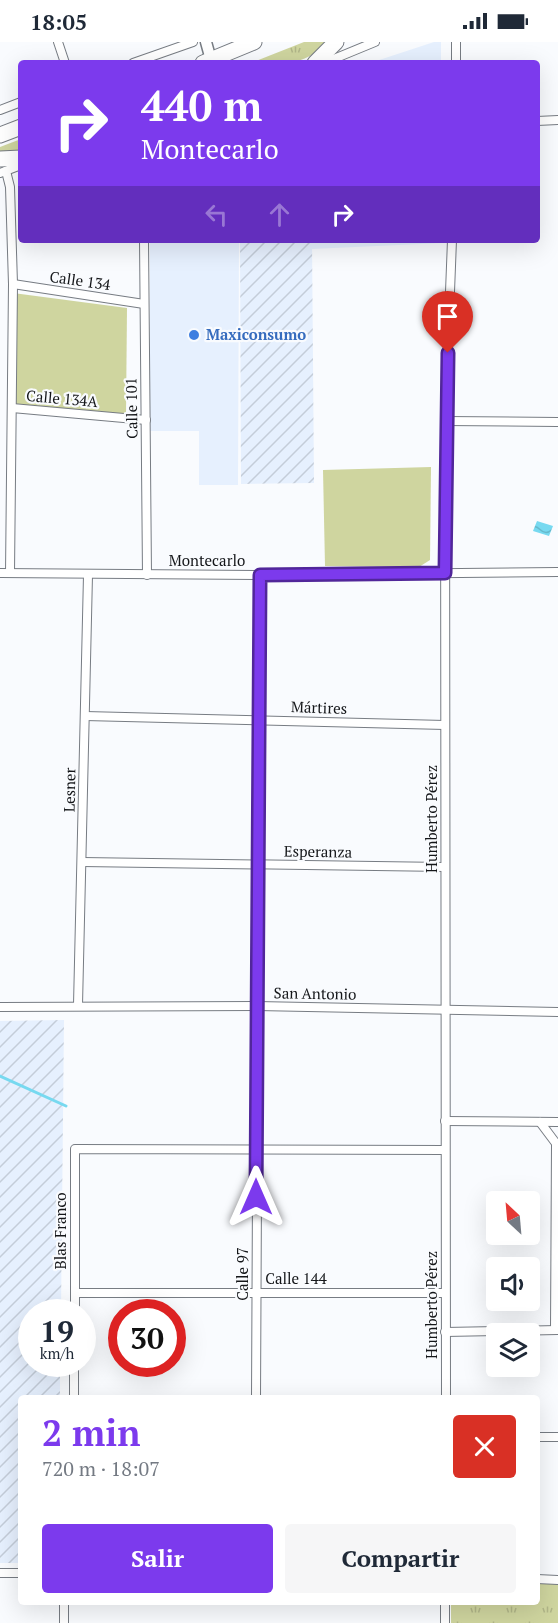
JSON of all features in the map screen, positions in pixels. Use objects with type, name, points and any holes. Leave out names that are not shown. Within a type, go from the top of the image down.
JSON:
[{"type":"highway","points":[[214,60],[254,42]]},
{"type":"highway","points":[[318,60],[336,42]]},
{"type":"highway","points":[[0,135],[18,128]]},
{"type":"highway","points":[[2,167],[18,160]]},
{"type":"main road","points":[[206,42],[209,60]]},
{"type":"street","points":[[58,42],[64,60]]},
{"type":"street","points":[[142,60],[193,42]]},
{"type":"street","points":[[331,60],[375,42]]},
{"type":"street","points":[[456,42],[456,60]]},
{"type":"street","points":[[0,110],[18,103]]},
{"type":"street","points":[[540,121],[558,120]]},
{"type":"street","points":[[10,573],[13,284],[10,187],[2,167],[18,165]]},
{"type":"street","name":"Calle 101","points":[[144,243],[147,575]]},
{"type":"street","name":"Humberto Pérez","points":[[446,1395],[445,421],[452,243]]},
{"type":"street","name":"Calle 134","points":[[13,284],[144,304]]},
{"type":"street","name":"Calle 134A","points":[[12,408],[146,420]]},
{"type":"street","points":[[445,421],[558,422]]},
{"type":"street","name":"Montecarlo","points":[[0,573],[260,575],[558,572]]},
{"type":"street","name":"Lesner","points":[[78,1005],[88,575]]},
{"type":"street","name":"Calle 97","points":[[256,1395],[260,575]]},
{"type":"street","name":"Mártires","points":[[85,717],[259,719],[445,725]]},
{"type":"street","name":"Esperanza","points":[[82,862],[445,867]]},
{"type":"street","name":"San Antonio","points":[[0,1007],[257,1006],[558,1012]]},
{"type":"street","points":[[445,1121],[558,1122]]},
{"type":"street","points":[[445,1332],[557,1330],[557,1146],[540,1122]]},
{"type":"street","name":"Blas Franco","points":[[75,1299],[75,1149],[257,1150]]},
{"type":"street","points":[[257,1150],[445,1150]]},
{"type":"street","name":"Calle 144","points":[[75,1293],[445,1293]]},
{"type":"street","points":[[74,1377],[74,1395]]},
{"type":"street","points":[[540,1437],[558,1437]]},
{"type":"street","points":[[0,1573],[18,1573]]},
{"type":"street","points":[[540,1579],[558,1580]]},
{"type":"street","points":[[64,1605],[64,1623]]},
{"type":"street","points":[[445,1605],[445,1623]]},
{"type":"shaded area","points":[[434,42],[441,42],[441,60],[379,60]]},
{"type":"shaded area","name":"Maxiconsumo","points":[[150,243],[239,243],[238,485],[199,485],[199,431],[150,431]]},
{"type":"shaded area","points":[[240,243],[312,243],[314,483],[241,484]]},
{"type":"shaded area","points":[[312,243],[442,243],[312,249]]},
{"type":"shaded area","points":[[64,1020],[61,1299],[18,1299],[18,1377],[60,1377],[60,1395],[18,1395],[18,1563],[0,1563],[0,1021]]},
{"type":"green space","points":[[304,42],[328,42],[302,60],[259,60]]},
{"type":"green space","points":[[18,140],[18,155],[0,154],[0,147]]},
{"type":"green space","points":[[13,293],[127,308],[126,414],[9,409]]},
{"type":"green space","points":[[431,467],[430,560],[419,567],[325,566],[323,470]]},
{"type":"green space","points":[[540,1584],[558,1584],[558,1623],[451,1623],[451,1605],[540,1605]]},
{"type":"water","points":[[537,521],[553,526],[549,536],[533,531]]},
{"type":"waterway","points":[[0,1076],[66,1106]]},
{"type":"place","name":"Maxiconsumo","points":[[194,335]]},
{"type":"route","points":[[256,1197],[260,575],[445,573],[445,421],[448,353]]}]
